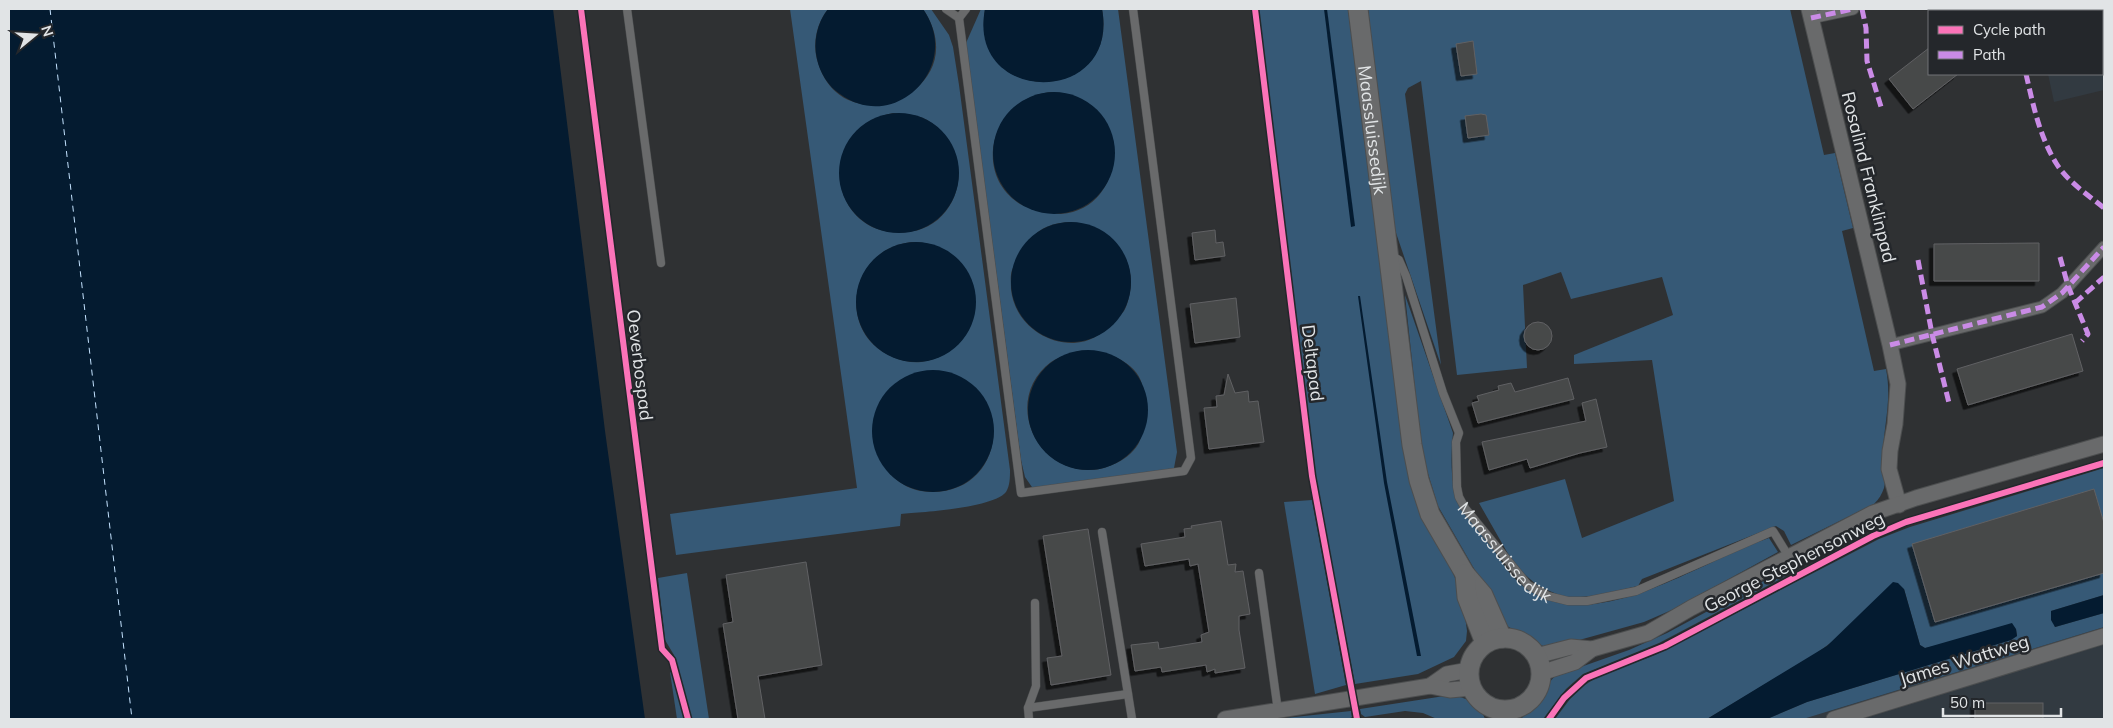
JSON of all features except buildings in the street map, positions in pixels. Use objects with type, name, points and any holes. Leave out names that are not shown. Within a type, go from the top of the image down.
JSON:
[{"type":"street","name":"Maassluissedijk","points":[[1358,9],[1388,253],[1419,480],[1430,514],[1465,574],[1467,597],[1493,641]]},
{"type":"street","name":"Rosalind Franklinpad","points":[[1853,9],[1810,13],[1898,384],[1889,470],[1899,505]]},
{"type":"street","points":[[1890,345],[2042,306],[2062,294],[2104,247]]},
{"type":"street","name":"George Stephensonweg","points":[[1539,664],[1575,662],[1592,649],[1648,634],[1692,608],[1873,513],[1916,498],[2104,444]]},
{"type":"street","name":"James Wattweg","points":[[1834,719],[2104,636]]},
{"type":"street","points":[[1518,640],[1525,644],[1539,664],[1539,686],[1532,698],[1505,714],[1484,704],[1470,679],[1476,652],[1493,641],[1518,640]]},
{"type":"street","points":[[1225,719],[1430,686],[1447,674],[1470,679]]},
{"type":"lane","points":[[627,9],[661,263]]},
{"type":"lane","points":[[946,9],[959,18]]},
{"type":"lane","points":[[966,9],[959,18],[1021,492],[1184,471],[1191,458],[1187,415],[1133,9]]},
{"type":"lane","name":"Maassluissedijk","points":[[1388,253],[1399,260],[1406,276],[1443,393],[1459,433],[1456,442],[1459,496],[1465,508],[1528,585],[1548,596],[1568,601],[1588,601],[1611,597],[1636,591],[1774,531],[1789,558]]},
{"type":"lane","points":[[1102,532],[1132,719]]},
{"type":"lane","points":[[1259,573],[1278,710]]},
{"type":"lane","points":[[1029,719],[1028,708],[1036,686],[1035,602]]},
{"type":"lane","points":[[1028,708],[1128,694]]},
{"type":"shaded area","points":[[9,9],[553,9],[605,431],[645,719],[9,719]]},
{"type":"shaded area","points":[[790,9],[828,9],[816,35],[815,49],[818,63],[832,88],[853,102],[877,105],[901,98],[921,84],[933,64],[935,38],[923,9],[931,9],[949,35],[953,47],[1010,470],[1010,481],[1007,490],[999,497],[987,502],[901,514],[900,526],[676,555],[670,514],[857,488]],"holes":[[[893,113],[923,118],[935,125],[945,135],[957,159],[957,186],[953,199],[946,211],[933,223],[907,232],[880,230],[860,219],[847,202],[840,182],[841,160],[850,139],[867,123]],[[912,242],[938,247],[957,259],[970,277],[975,298],[973,319],[963,338],[946,353],[921,362],[901,360],[876,347],[863,331],[857,313],[857,294],[863,275],[874,259],[891,248]],[[932,371],[959,377],[979,392],[990,411],[993,433],[989,455],[977,474],[958,487],[931,492],[910,488],[894,477],[882,462],[876,444],[874,425],[879,406],[890,389],[907,377]]]},
{"type":"shaded area","points":[[828,9],[923,9],[933,30],[935,52],[929,71],[918,88],[901,100],[882,106],[861,104],[836,91],[822,74],[816,53],[816,39],[819,26]]},
{"type":"shaded area","points":[[981,9],[985,9],[986,41],[999,64],[1020,78],[1044,82],[1069,77],[1089,63],[1101,40],[1102,9],[1118,9],[1177,452],[1174,468],[1160,472],[1034,490],[1025,477],[1021,460],[966,43]],"holes":[[[1051,92],[1079,98],[1098,112],[1110,131],[1114,153],[1110,175],[1100,194],[1084,208],[1061,214],[1020,204],[1005,190],[996,174],[993,156],[995,138],[1003,121],[1015,107],[1031,97]],[[1060,223],[1081,224],[1104,234],[1121,250],[1130,272],[1130,292],[1124,311],[1103,332],[1090,340],[1074,343],[1052,339],[1041,335],[1032,328],[1018,311],[1013,301],[1011,289],[1012,270],[1030,240],[1040,230]],[[1079,351],[1107,354],[1133,368],[1142,384],[1141,437],[1133,451],[1113,465],[1090,470],[1070,467],[1053,458],[1040,445],[1031,429],[1027,412],[1029,394],[1037,377],[1051,362]]]},
{"type":"shaded area","points":[[985,9],[1102,9],[1101,41],[1089,64],[1068,78],[1043,82],[1018,77],[998,64],[985,41]]},
{"type":"shaded area","points":[[1258,9],[1348,9],[1399,411],[1444,554],[1462,593],[1467,631],[1466,641],[1454,657],[1418,674],[1355,684],[1316,482]]},
{"type":"shaded area","points":[[1324,9],[1327,9],[1355,226],[1351,227]]},
{"type":"shaded area","points":[[1368,9],[1790,9],[1824,155],[1835,153],[1853,228],[1842,231],[1874,371],[1886,369],[1888,380],[1883,453],[1885,484],[1874,504],[1791,545],[1784,531],[1776,526],[1642,579],[1638,586],[1595,596],[1566,598],[1538,586],[1515,566],[1479,503],[1565,479],[1582,538],[1674,501],[1652,360],[1574,364],[1574,355],[1673,315],[1662,277],[1571,299],[1561,272],[1523,285],[1527,368],[1457,375],[1421,81],[1408,88],[1405,94],[1441,365],[1394,227]]},
{"type":"shaded area","points":[[2104,9],[2104,90],[2054,102],[2048,75],[2103,75],[2103,10],[2033,10]]},
{"type":"shaded area","points":[[1054,92],[1077,97],[1097,110],[1110,130],[1115,153],[1110,176],[1097,196],[1077,209],[1054,214],[1031,209],[1011,196],[998,176],[993,153],[998,130],[1011,110],[1031,97]]},
{"type":"shaded area","points":[[899,113],[922,117],[942,130],[955,150],[959,173],[955,196],[942,216],[922,229],[899,233],[876,229],[856,216],[843,196],[839,173],[843,150],[856,130],[876,117]]},
{"type":"shaded area","points":[[1071,222],[1094,226],[1114,239],[1127,259],[1131,282],[1127,305],[1114,325],[1094,338],[1071,342],[1048,338],[1028,325],[1015,305],[1011,282],[1015,259],[1028,239],[1048,226]]},
{"type":"shaded area","points":[[916,242],[939,246],[959,259],[972,279],[976,302],[972,325],[959,345],[939,358],[916,362],[893,358],[873,345],[860,325],[856,302],[860,279],[873,259],[893,246]]},
{"type":"shaded area","points":[[1405,295],[1453,433],[1452,472],[1458,500],[1465,513],[1501,561],[1523,586],[1550,601],[1581,605],[1613,601],[1646,591],[1769,538],[1778,552],[1674,609],[1644,622],[1554,647],[1543,646],[1507,626],[1438,506],[1422,454]]},
{"type":"shaded area","points":[[1358,296],[1360,296],[1387,482],[1421,656],[1417,656],[1384,483]]},
{"type":"shaded area","points":[[1088,350],[1100,351],[1111,355],[1121,360],[1130,368],[1138,377],[1143,387],[1147,398],[1147,422],[1143,433],[1138,443],[1130,452],[1121,460],[1111,465],[1100,469],[1088,470],[1076,469],[1065,465],[1055,460],[1046,452],[1038,443],[1033,433],[1029,422],[1028,410],[1029,398],[1033,387],[1038,377],[1046,368],[1055,360],[1065,355],[1076,351]]},
{"type":"shaded area","points":[[933,370],[956,375],[976,388],[989,408],[994,431],[989,454],[976,474],[956,487],[933,492],[910,487],[890,474],[877,454],[872,431],[877,408],[890,388],[910,375]]},
{"type":"shaded area","points":[[2104,468],[2104,595],[2051,611],[2055,627],[2104,613],[2104,627],[1803,719],[1767,719],[1807,702],[2011,640],[2017,636],[2016,629],[1925,648],[1920,645],[1904,589],[1814,655],[1707,719],[1555,719],[1570,699],[1597,677],[1655,655],[1879,539],[1910,527]]},
{"type":"shaded area","points":[[1312,500],[1346,685],[1315,694],[1284,502]]},
{"type":"shaded area","points":[[1788,568],[1791,572],[1788,575],[1659,643],[1583,674],[1566,689],[1543,719],[1521,719],[1538,700],[1555,676],[1629,650],[1667,633]]},
{"type":"shaded area","points":[[2104,568],[2104,719],[1740,719]]},
{"type":"shaded area","points":[[687,573],[709,719],[692,719],[674,655],[665,640],[658,578]]},
{"type":"shaded area","points":[[1893,582],[1898,583],[1904,589],[1920,645],[1925,648],[2012,623],[2016,629],[2017,636],[2011,640],[1807,702],[1767,719],[1707,719],[1827,646]]},
{"type":"shaded area","points":[[2104,595],[2104,613],[2055,627],[2051,620],[2051,611]]},
{"type":"shaded area","points":[[670,672],[673,674],[685,719],[677,719]]},
{"type":"shaded area","points":[[1451,695],[1472,702],[1480,709],[1485,719],[1437,719],[1423,713],[1405,711],[1365,717],[1361,714],[1360,709]]},
{"type":"shaded area","points":[[1351,711],[1352,717],[1349,719],[1276,719]]},
{"type":"ferry route","points":[[50,9],[132,719]]},
{"type":"marked path","points":[[1811,18],[1853,9]]},
{"type":"marked path","points":[[1862,9],[1866,28],[1867,61],[1882,110]]},
{"type":"marked path","points":[[2026,75],[2045,142],[2056,163],[2072,182],[2104,208]]},
{"type":"marked path","points":[[1890,345],[2042,307],[2062,293],[2104,247]]},
{"type":"marked path","points":[[2060,257],[2068,286],[2088,334],[2082,341]]},
{"type":"marked path","points":[[1918,260],[1932,334],[1949,403]]},
{"type":"marked path","points":[[2075,303],[2104,277]]},
{"type":"cycle path","name":"Oeverbospad","points":[[581,9],[662,649],[672,660],[688,719]]},
{"type":"cycle path","name":"Deltapad","points":[[1255,9],[1312,476],[1357,719]]},
{"type":"cycle path","points":[[1549,719],[1564,698],[1586,678],[1665,646],[1873,536],[1906,522],[2104,463]]}]
